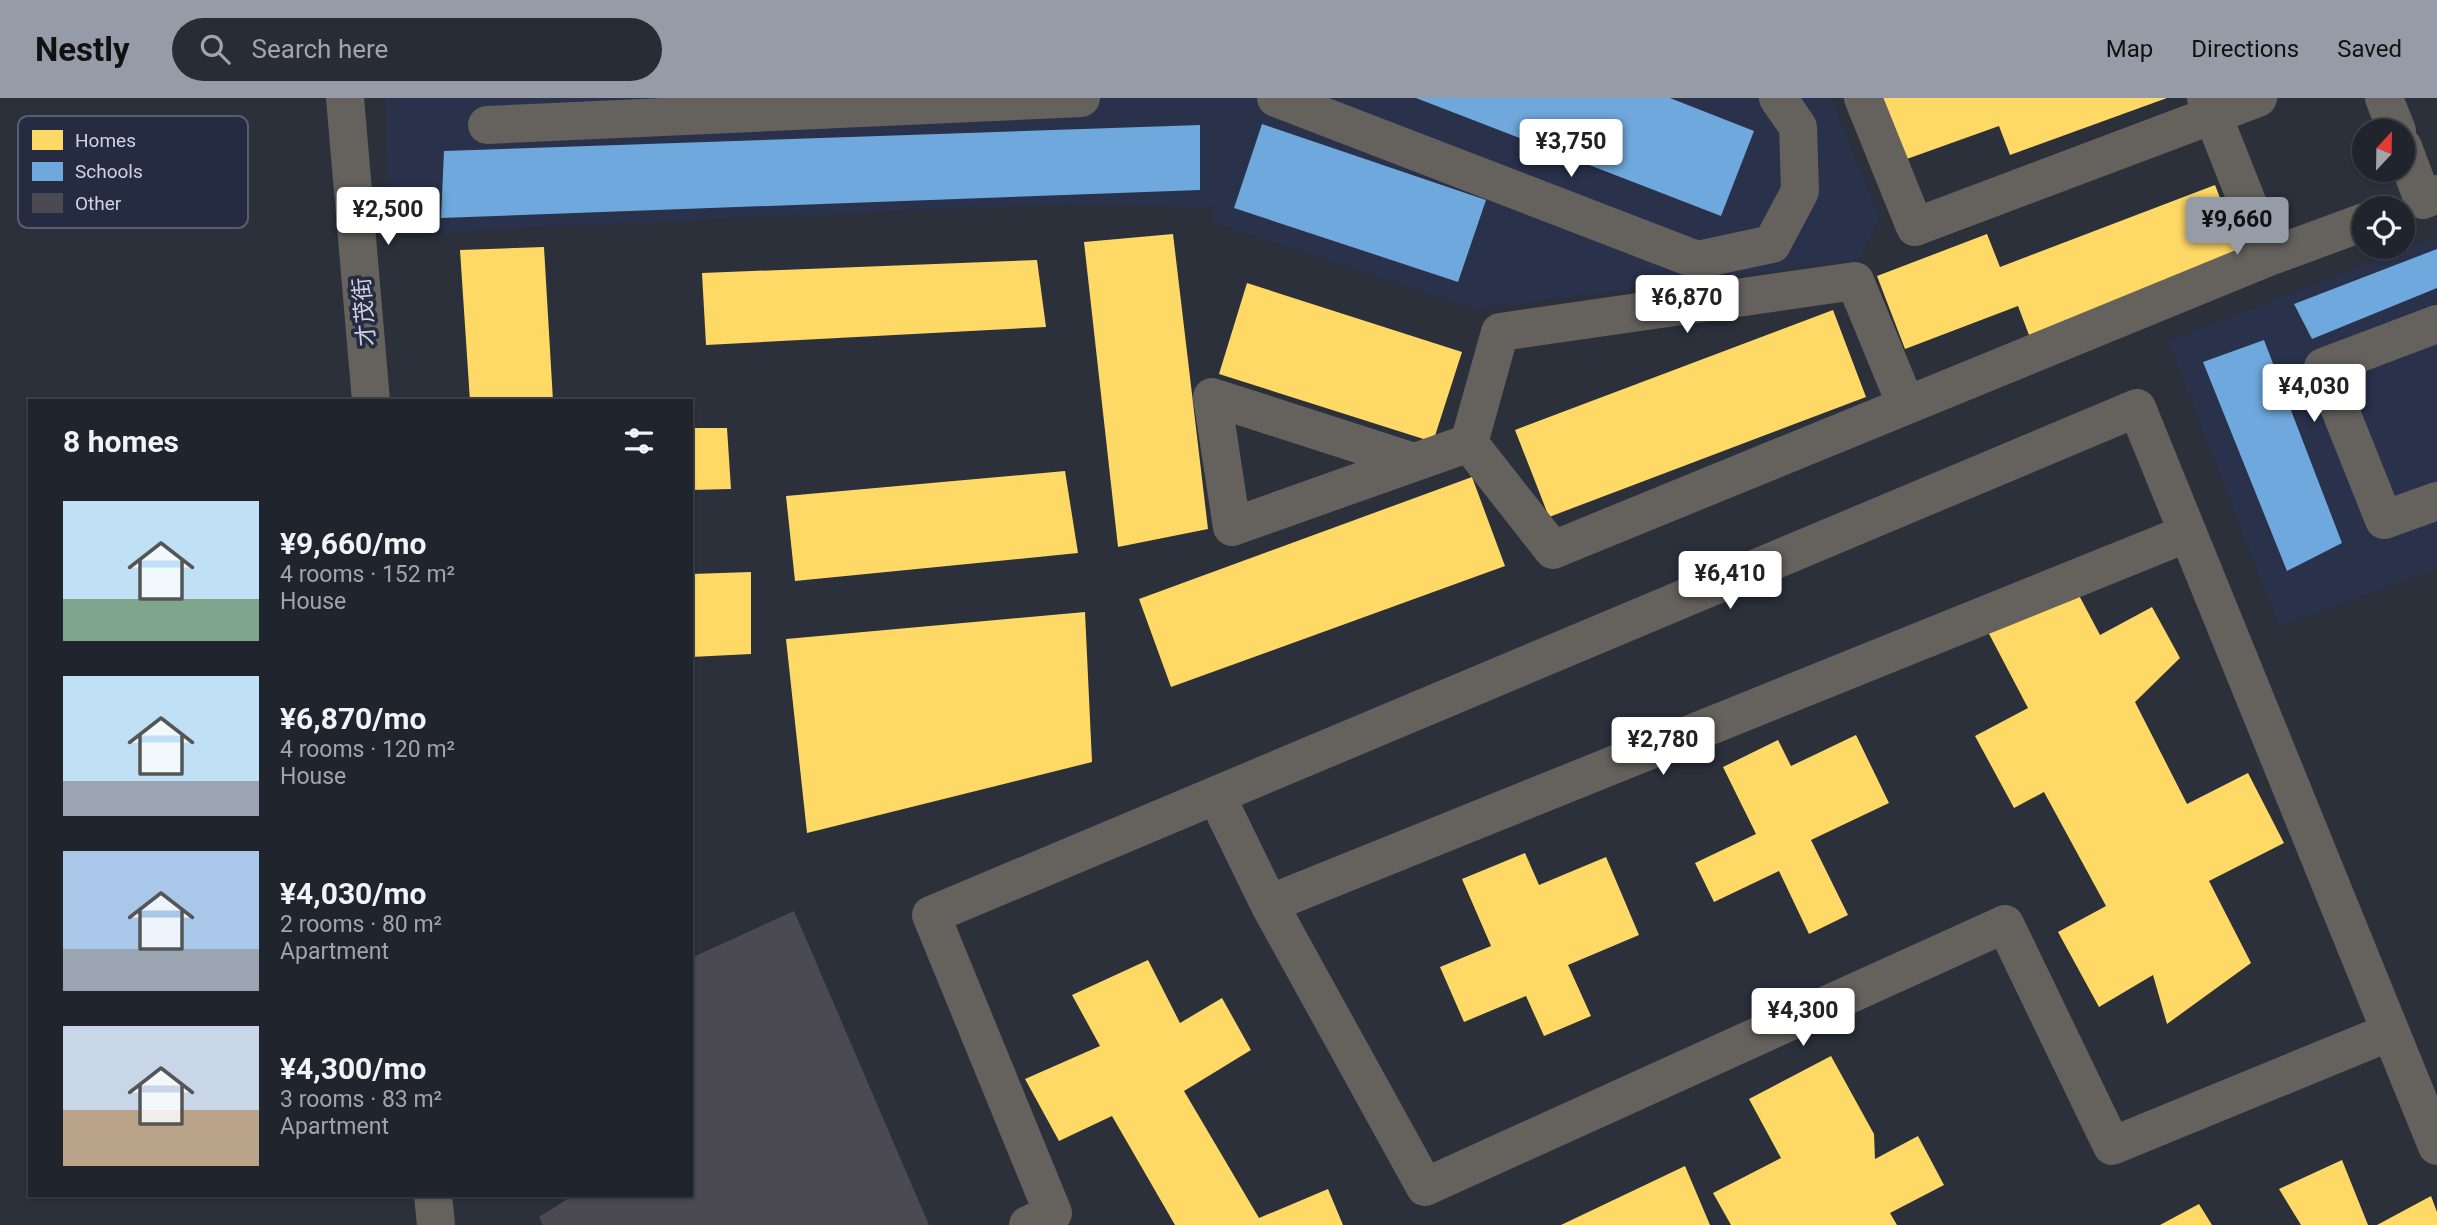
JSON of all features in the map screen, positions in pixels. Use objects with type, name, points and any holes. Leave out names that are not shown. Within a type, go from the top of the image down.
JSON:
[{"type":"street","name":"才茂街","points":[[345,98],[370,399]]},
{"type":"street","points":[[487,125],[1081,98]]},
{"type":"street","points":[[1276,98],[1697,260],[1772,244],[1800,191],[1798,127],[1778,98]]},
{"type":"street","points":[[1863,98],[1915,227],[2209,107],[2258,98]]},
{"type":"street","points":[[2384,98],[2392,119]]},
{"type":"street","points":[[2209,107],[2269,257]]},
{"type":"street","points":[[2414,182],[2420,201]]},
{"type":"street","points":[[1469,443],[1553,550],[2269,257],[2352,226]]},
{"type":"street","points":[[1469,443],[1500,332],[1855,281],[1906,405]]},
{"type":"street","points":[[2437,324],[2323,368],[2384,520],[2437,501]]},
{"type":"street","points":[[1414,462],[1212,397],[1231,527],[1469,443]]},
{"type":"street","points":[[1047,1221],[931,915],[2137,408],[2437,1146]]},
{"type":"street","points":[[1269,904],[2188,533]]},
{"type":"street","points":[[1216,794],[1269,904],[1426,1187],[2005,924],[2112,1146],[2390,1032]]},
{"type":"street","points":[[433,1197],[436,1225]]},
{"type":"shaded area","points":[[385,98],[1831,98],[1880,218],[1859,260],[1474,309],[1215,223],[1213,207],[1055,204],[390,234]]},
{"type":"shaded area","points":[[2437,237],[2437,569],[2279,626],[2168,341],[2380,259],[2415,259],[2415,246]]},
{"type":"building: Homes","points":[[1881,98],[2167,98],[2010,155],[1999,126],[1904,160]]},
{"type":"building: Homes","points":[[2215,185],[2242,254],[2029,335],[2018,306],[1905,349],[1877,276],[1987,234],[2000,267]]},
{"type":"building: Homes","points":[[1173,234],[1208,529],[1118,547],[1084,242]]},
{"type":"building: Homes","points":[[544,247],[553,399],[470,399],[460,250]]},
{"type":"building: Homes","points":[[1037,260],[1046,327],[706,345],[702,273]]},
{"type":"building: Homes","points":[[1247,283],[1462,352],[1433,442],[1219,374]]},
{"type":"building: Homes","points":[[1833,310],[1866,397],[1549,517],[1515,430]]},
{"type":"building: Homes","points":[[693,428],[727,428],[731,489],[693,490]]},
{"type":"building: Homes","points":[[1065,471],[1078,553],[795,581],[786,496]]},
{"type":"building: Homes","points":[[1472,477],[1505,566],[1171,687],[1139,599]]},
{"type":"building: Homes","points":[[751,572],[751,654],[693,657],[693,574]]},
{"type":"building: Homes","points":[[2073,584],[2100,635],[2152,607],[2180,658],[2135,702],[2187,804],[2248,773],[2284,843],[2209,881],[2251,963],[2167,1024],[2153,975],[2099,1007],[2058,932],[2106,906],[2044,792],[2014,808],[1975,736],[2028,708],[1987,630]]},
{"type":"building: Homes","points":[[1085,612],[1092,762],[807,833],[786,639]]},
{"type":"building: Homes","points":[[1856,735],[1889,803],[1811,840],[1848,915],[1809,934],[1779,871],[1714,902],[1695,863],[1756,834],[1723,767],[1778,740],[1791,766]]},
{"type":"building: Homes","points":[[1525,853],[1539,885],[1606,857],[1639,935],[1568,965],[1591,1016],[1544,1036],[1526,996],[1464,1022],[1440,967],[1491,946],[1462,879]]},
{"type":"building: Homes","points":[[1148,960],[1180,1023],[1222,998],[1251,1050],[1184,1091],[1259,1218],[1328,1189],[1343,1225],[1175,1225],[1112,1116],[1059,1141],[1025,1079],[1100,1046],[1072,995]]},
{"type":"building: Homes","points":[[1831,1056],[1874,1134],[1875,1159],[1918,1136],[1944,1185],[1890,1213],[1897,1225],[1731,1225],[1713,1193],[1781,1158],[1749,1099]]},
{"type":"building: Homes","points":[[2342,1160],[2368,1225],[2301,1225],[2279,1189]]},
{"type":"building: Homes","points":[[1685,1166],[1710,1225],[1561,1225]]},
{"type":"building: Homes","points":[[2431,1196],[2437,1212],[2437,1225],[2377,1225]]},
{"type":"building: Homes","points":[[2199,1204],[2212,1225],[2160,1225]]},
{"type":"building: Schools","points":[[1416,98],[1670,98],[1754,131],[1721,216]]},
{"type":"building: Schools","points":[[1262,124],[1486,200],[1458,282],[1234,208]]},
{"type":"building: Schools","points":[[1200,125],[1200,190],[441,218],[444,151]]},
{"type":"building: Schools","points":[[2437,249],[2437,288],[2312,339],[2294,304]]},
{"type":"building: Schools","points":[[2264,340],[2342,543],[2287,571],[2203,362]]},
{"type":"building: Other","points":[[794,911],[929,1225],[543,1225],[539,1217],[571,1197],[693,1197],[693,957]]}]
